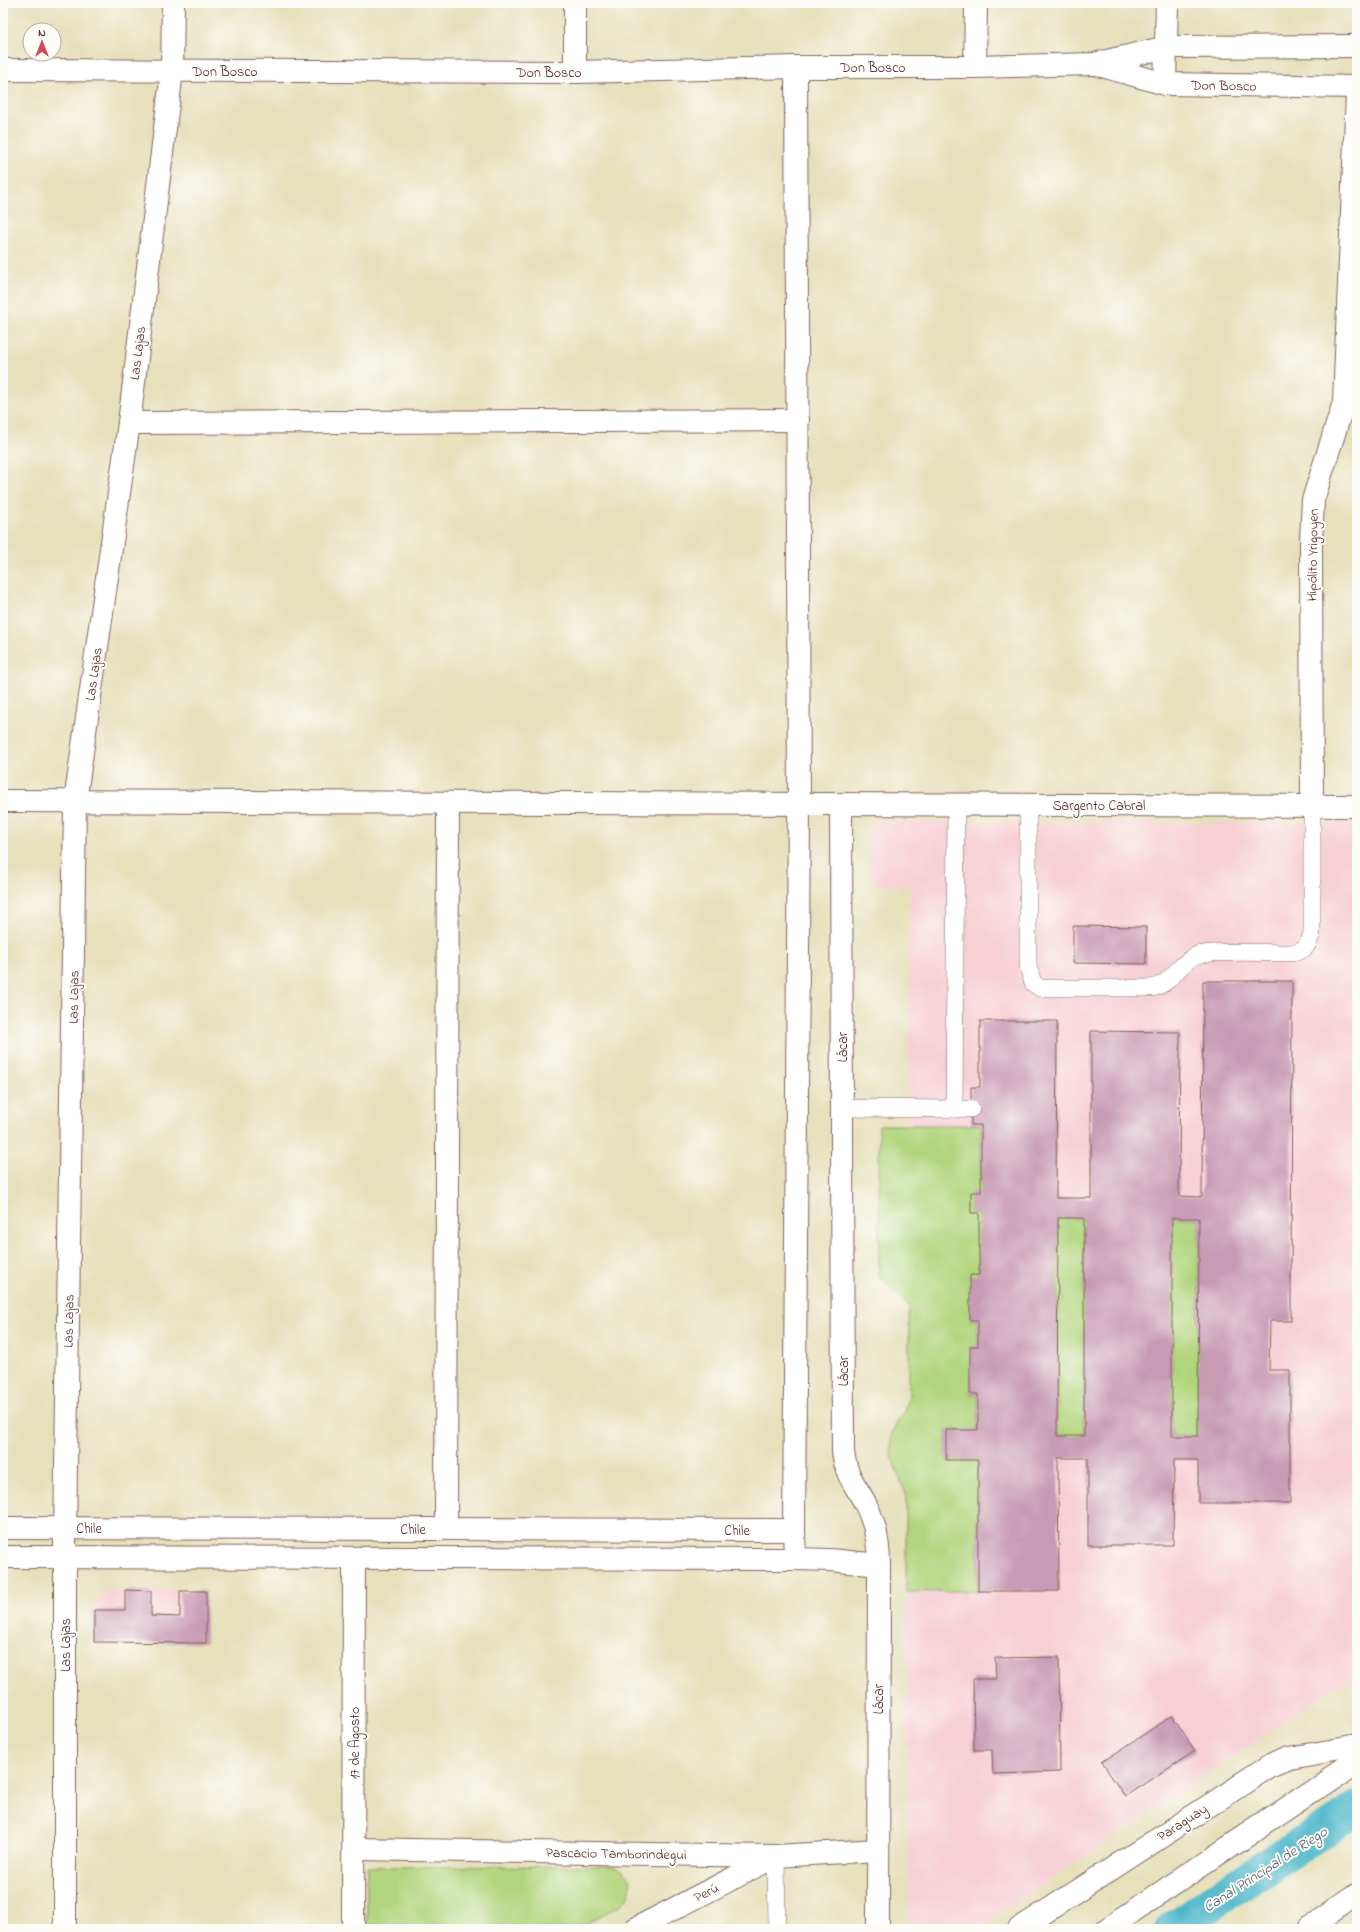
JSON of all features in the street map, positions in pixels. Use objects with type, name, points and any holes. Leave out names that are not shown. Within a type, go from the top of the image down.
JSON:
[{"type":"street","name":"Las Lajas","points":[[65,1929],[65,1557],[75,802],[129,424],[172,71],[173,3]]},
{"type":"street","points":[[575,3],[575,72]]},
{"type":"street","points":[[975,67],[976,3]]},
{"type":"street","points":[[1165,84],[1167,3]]},
{"type":"street","name":"Don Bosco","points":[[3,70],[575,72],[796,67],[975,67],[1094,64],[1167,47],[1357,46]]},
{"type":"street","name":"Don Bosco","points":[[1094,64],[1165,84],[1357,87]]},
{"type":"street","points":[[794,1559],[799,805],[796,67]]},
{"type":"street","name":"Hipólito Yrigoyen","points":[[1312,806],[1311,541],[1313,500],[1351,402],[1357,92]]},
{"type":"street","points":[[129,424],[798,420]]},
{"type":"street","name":"Sargento Cabral","points":[[3,801],[1357,806]]},
{"type":"street","points":[[446,1529],[448,803]]},
{"type":"street","name":"Lácar","points":[[841,805],[843,1452],[849,1477],[865,1504],[876,1532],[879,1565],[878,1929]]},
{"type":"street","name":"Chile","points":[[3,1528],[794,1530]]},
{"type":"street","name":"Chile","points":[[3,1557],[794,1559],[830,1560],[879,1565]]},
{"type":"street","name":"17 de Agosto","points":[[354,1558],[354,1929]]},
{"type":"street","name":"Paraguay","points":[[1019,1929],[1270,1766],[1296,1757],[1357,1746]]},
{"type":"street","points":[[1107,1929],[1357,1761]]},
{"type":"street","name":"Pascacio Tamborindegui","points":[[354,1849],[776,1856],[878,1850]]},
{"type":"street","name":"Perú","points":[[635,1929],[776,1856]]},
{"type":"street","points":[[1307,1929],[1357,1894]]},
{"type":"lane","points":[[954,1109],[956,805]]},
{"type":"lane","points":[[1028,805],[1028,966],[1033,984],[1040,988],[1158,987],[1166,983],[1188,961],[1202,954],[1290,954],[1303,950],[1308,946],[1312,932],[1312,806]]},
{"type":"lane","points":[[842,1108],[971,1109]]},
{"type":"lane","points":[[776,1856],[776,1929]]},
{"type":"shaded area","points":[[879,822],[1357,823],[1357,1673],[976,1929],[908,1929],[906,1494],[891,1456],[891,1435],[909,1400],[909,1306],[879,1275],[879,1125],[907,1125],[910,886],[882,886],[871,878],[869,873],[869,833],[871,828]]},
{"type":"shaded area","points":[[108,1590],[206,1591],[206,1643],[94,1642],[95,1602]]},
{"type":"green space","points":[[879,1125],[981,1125],[981,1192],[971,1193],[971,1213],[979,1214],[979,1275],[970,1320],[978,1320],[978,1346],[970,1394],[978,1394],[978,1430],[946,1430],[946,1460],[978,1460],[978,1591],[906,1592],[906,1494],[891,1456],[891,1435],[909,1400],[909,1306],[879,1275]]},
{"type":"green space","points":[[1058,1218],[1084,1218],[1084,1436],[1057,1436]]},
{"type":"green space","points":[[1172,1218],[1199,1218],[1198,1436],[1172,1436]]},
{"type":"green space","points":[[614,1866],[625,1873],[630,1882],[629,1893],[626,1899],[622,1904],[576,1929],[367,1929],[367,1867]]},
{"type":"building","points":[[1073,926],[1146,927],[1146,964],[1073,963]]},
{"type":"building","points":[[1203,981],[1292,981],[1291,1321],[1270,1321],[1269,1370],[1290,1370],[1290,1503],[1198,1503],[1198,1460],[1174,1460],[1173,1545],[1088,1545],[1088,1458],[1058,1458],[1059,1591],[978,1591],[978,1460],[946,1460],[946,1430],[978,1430],[978,1394],[970,1394],[970,1346],[978,1346],[978,1320],[970,1320],[970,1275],[979,1275],[979,1213],[971,1213],[971,1192],[981,1192],[981,1125],[971,1125],[971,1087],[980,1087],[980,1021],[1057,1021],[1056,1198],[1091,1198],[1091,1031],[1180,1032],[1179,1196],[1202,1197]],"holes":[[[1058,1218],[1084,1218],[1084,1436],[1057,1436]],[[1172,1218],[1199,1218],[1198,1436],[1172,1436]]]},
{"type":"building","points":[[125,1590],[151,1591],[151,1616],[180,1617],[180,1591],[206,1591],[206,1643],[94,1642],[94,1610],[125,1610]]},
{"type":"building","points":[[1059,1657],[1060,1772],[993,1774],[992,1750],[974,1750],[973,1679],[996,1679],[995,1658]]},
{"type":"building","points":[[1172,1716],[1195,1751],[1125,1797],[1102,1762]]},
{"type":"waterway","name":"Canal Principal de Riego","points":[[1173,1929],[1239,1884],[1357,1808]]}]
